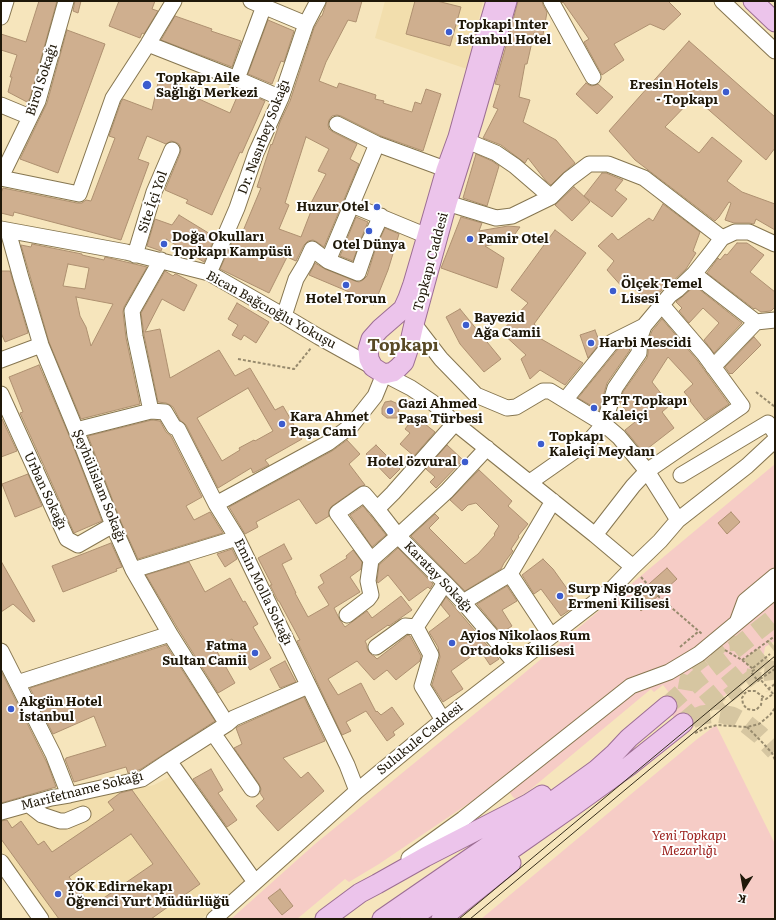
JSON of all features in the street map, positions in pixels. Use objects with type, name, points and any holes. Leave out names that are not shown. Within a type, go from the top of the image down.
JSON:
[{"type":"main road","name":"Topkapı Caddesi","points":[[463,139],[485,39],[496,1]]},
{"type":"main road","name":"Topkapı Caddesi","points":[[378,370],[369,359],[368,349],[371,339],[402,309],[408,298],[427,236],[463,139],[507,1]]},
{"type":"main road","points":[[753,1],[775,22]]},
{"type":"main road","name":"Topkapı Caddesi","points":[[414,324],[447,203],[451,171]]},
{"type":"main road","points":[[378,370],[393,372],[404,362],[414,324]]},
{"type":"main road","points":[[382,919],[596,770],[629,738],[667,706]]},
{"type":"main road","points":[[410,919],[629,766],[689,728]]},
{"type":"main road","points":[[325,919],[360,893],[425,857],[528,804],[600,755],[629,738]]},
{"type":"main road","points":[[441,919],[545,835],[572,807]]},
{"type":"street","points":[[1,17],[6,1]]},
{"type":"street","name":"Birol Sokağı","points":[[1,178],[38,101],[66,1]]},
{"type":"street","points":[[1,178],[80,194],[113,98],[174,1]]},
{"type":"street","name":"Dr. Nasırbey Sokağı","points":[[209,273],[237,208],[256,153],[281,98],[306,24],[318,1]]},
{"type":"street","points":[[551,1],[593,77]]},
{"type":"street","points":[[722,1],[775,51]]},
{"type":"street","points":[[237,79],[258,4],[306,24]]},
{"type":"street","points":[[148,44],[281,98]]},
{"type":"street","points":[[1,105],[30,117]]},
{"type":"street","points":[[337,124],[377,144],[387,146],[451,171]]},
{"type":"street","points":[[463,139],[496,153],[515,166],[551,197]]},
{"type":"street","points":[[328,261],[377,144]]},
{"type":"street","name":"Site İçi Yol","points":[[135,254],[154,192],[172,150]]},
{"type":"street","points":[[447,203],[496,218],[512,216],[551,197],[569,179],[589,164],[608,164],[644,178],[722,238]]},
{"type":"street","points":[[352,205],[427,236]]},
{"type":"street","points":[[284,316],[296,279],[306,264],[312,249],[328,261],[358,273],[368,244],[381,216]]},
{"type":"street","name":"Bican Bağcıoğlu Yokuşu","points":[[4,230],[126,252],[209,273],[378,370]]},
{"type":"street","name":"Şeyhülislam Sokağı","points":[[4,230],[21,278],[41,345],[113,525],[133,570],[170,634],[227,724]]},
{"type":"street","points":[[530,482],[590,440],[604,424],[615,388],[638,353],[640,337],[644,326],[661,304],[694,274],[722,238],[735,232],[749,232],[775,244]]},
{"type":"street","points":[[76,430],[151,411],[135,336],[132,311],[161,260]]},
{"type":"street","points":[[694,274],[756,322]]},
{"type":"street","points":[[595,535],[633,486],[647,471],[742,406],[704,354],[661,304]]},
{"type":"street","points":[[713,367],[756,322],[775,320]]},
{"type":"street","name":"Topkapı Caddesi","points":[[414,324],[441,359],[476,395],[507,408],[516,407],[543,391],[550,391],[604,424],[620,437],[647,471],[678,520]]},
{"type":"street","points":[[565,400],[612,342],[644,326]]},
{"type":"street","points":[[1,360],[41,345]]},
{"type":"street","points":[[216,504],[328,443],[352,425],[375,396],[378,370],[411,388],[432,402],[455,423],[530,482],[632,567]]},
{"type":"street","name":"Urban Sokağı","points":[[1,394],[67,539],[78,545],[113,525]]},
{"type":"street","name":"Emin Molla Sokağı","points":[[151,411],[165,412],[174,427],[178,429],[216,504],[237,538],[347,765],[357,791]]},
{"type":"street","points":[[377,509],[455,423]]},
{"type":"street","points":[[680,475],[768,423],[775,433]]},
{"type":"street","name":"Sulukule Caddesi","points":[[214,919],[357,791],[443,720],[612,589],[632,567],[660,541],[678,520],[747,466],[775,440]]},
{"type":"street","points":[[347,615],[371,595],[368,581],[371,560],[447,491],[487,448]]},
{"type":"street","name":"Karatay Sokağı","points":[[371,560],[337,513],[364,494],[398,536],[463,602],[515,663]]},
{"type":"street","points":[[463,602],[510,574],[553,501]]},
{"type":"street","points":[[133,570],[237,538]]},
{"type":"street","points":[[510,574],[551,636]]},
{"type":"street","points":[[737,622],[745,602],[775,576]]},
{"type":"street","points":[[416,627],[445,583]]},
{"type":"street","points":[[360,893],[463,819],[631,686],[669,672],[699,654],[775,591]]},
{"type":"street","points":[[376,647],[405,626],[416,627]]},
{"type":"street","points":[[416,627],[431,655],[422,686],[443,720]]},
{"type":"street","points":[[17,683],[170,634]]},
{"type":"street","points":[[1,651],[53,754],[69,795]]},
{"type":"street","name":"Marifetname Sokağı","points":[[1,812],[51,798],[142,779],[213,734],[234,718],[308,686]]},
{"type":"street","points":[[213,734],[252,789]]},
{"type":"street","points":[[169,761],[255,882]]},
{"type":"street","points":[[28,804],[42,815],[60,821],[66,821],[83,814]]},
{"type":"street","points":[[1,862],[41,919]]},
{"type":"path","points":[[238,360],[294,369],[319,337]]},
{"type":"path","points":[[756,392],[775,407]]},
{"type":"path","points":[[632,567],[658,596],[699,631],[752,668]]},
{"type":"path","points":[[680,647],[699,631]]},
{"type":"path","points":[[742,660],[775,636]]},
{"type":"path","points":[[762,698],[761,705],[756,710],[753,710],[747,709],[743,704],[742,698],[748,691],[755,691],[766,699],[774,695],[760,680],[758,681],[751,672],[754,670],[752,668],[770,654]]},
{"type":"path","points":[[760,680],[775,669]]},
{"type":"path","points":[[768,689],[775,684]]},
{"type":"path","points":[[689,728],[706,728],[717,726],[746,727],[759,724],[770,715],[775,708]]},
{"type":"path","points":[[746,727],[772,753],[775,760]]},
{"type":"shaded area","points":[[385,1],[483,1],[467,69],[375,38]]},
{"type":"shaded area","points":[[175,774],[246,882],[201,919],[51,919],[1,850],[1,816],[9,813],[64,804],[154,785]]},
{"type":"green space","points":[[775,464],[775,641],[765,647],[762,666],[683,728],[670,713],[679,705],[663,685],[654,692],[651,689],[531,789],[516,799],[501,780],[379,864],[349,882],[345,879],[297,919],[231,919],[315,844],[510,685]]},
{"type":"green space","name":"Yeni Topkapı Mezarlığı","points":[[716,725],[775,844],[775,919],[481,919],[696,740]]},
{"type":"building","points":[[39,1],[57,1],[30,98],[27,102],[8,92],[12,77],[10,77],[17,55],[1,50],[1,34],[26,42]]},
{"type":"building","points":[[75,1],[81,1],[78,13],[73,11]]},
{"type":"building","points":[[119,1],[155,1],[152,9],[158,11],[140,38],[109,26]]},
{"type":"building","points":[[327,1],[362,1],[356,22],[348,20],[326,62],[319,81],[337,88],[339,83],[376,95],[375,99],[384,101],[383,103],[412,112],[415,102],[421,104],[426,89],[441,94],[423,151],[381,136],[341,116],[332,116],[329,120],[329,129],[357,144],[350,159],[359,164],[324,247],[313,240],[308,241],[304,245],[296,261],[287,257],[269,293],[220,269],[233,240],[238,243],[261,188],[257,187],[271,144],[272,145],[280,122],[290,101],[314,28],[322,16]],"holes":[[[306,137],[329,149],[318,171],[326,174],[310,205],[313,206],[301,237],[279,229],[289,205],[285,203]]]},
{"type":"building","points":[[415,1],[437,1],[461,7],[450,46],[406,34]]},
{"type":"building","points":[[518,1],[542,1],[547,12],[543,35],[534,33],[527,64],[525,64],[519,97],[530,100],[523,122],[556,140],[575,163],[551,185],[546,181],[528,158],[525,163],[501,145],[483,138],[498,109],[493,107],[500,85],[495,84]]},
{"type":"building","points":[[561,1],[668,1],[681,14],[664,30],[650,24],[614,44],[624,60],[602,75],[584,42],[589,39]]},
{"type":"building","points":[[175,16],[212,29],[211,31],[241,41],[232,67],[161,40]]},
{"type":"building","points":[[268,20],[294,31],[284,62],[281,61],[272,84],[248,74]]},
{"type":"building","points":[[67,30],[105,44],[58,173],[20,159],[47,103]]},
{"type":"building","points":[[689,41],[775,117],[775,148],[766,160],[694,97],[665,127],[699,153],[712,137],[742,161],[727,181],[742,192],[775,204],[775,230],[756,219],[754,224],[734,223],[725,220],[731,203],[729,202],[715,221],[635,160],[609,131]]},
{"type":"building","points":[[160,74],[181,78],[179,90],[230,113],[240,90],[265,101],[212,215],[186,203],[188,200],[165,190],[181,149],[179,144],[175,142],[171,141],[166,144],[147,136],[138,159],[149,163],[121,240],[14,212],[13,216],[1,213],[1,193],[3,188],[77,203],[82,203],[86,200],[91,201],[115,138],[109,136],[121,102],[123,99],[152,110]]},
{"type":"building","points":[[586,83],[592,86],[598,84],[613,97],[597,114],[576,94]]},
{"type":"building","points":[[476,154],[499,166],[487,206],[463,198]]},
{"type":"building","points":[[602,173],[606,173],[623,180],[615,190],[627,199],[612,217],[584,196]]},
{"type":"building","points":[[574,187],[590,202],[572,221],[555,205]]},
{"type":"building","points":[[663,204],[700,232],[693,251],[696,253],[686,269],[663,289],[649,304],[630,284],[624,289],[607,270],[614,261],[598,246],[612,233],[618,240],[649,218],[653,221]]},
{"type":"building","points":[[179,215],[215,237],[204,262],[166,239],[161,251],[147,246],[155,219],[172,225]]},
{"type":"building","points":[[356,217],[368,222],[353,261],[340,256]]},
{"type":"building","points":[[461,217],[482,223],[479,231],[508,226],[520,227],[510,241],[485,246],[504,258],[497,288],[441,268]]},
{"type":"building","points":[[385,228],[399,234],[388,270],[374,305],[353,297],[354,294],[309,275],[315,263],[325,269],[355,281],[359,282],[363,280],[367,276],[376,247]]},
{"type":"building","points":[[555,230],[586,253],[534,324],[541,330],[536,336],[583,363],[565,385],[540,370],[530,379],[521,359],[526,355],[501,332],[528,303],[511,290]]},
{"type":"building","points":[[737,243],[747,243],[764,255],[750,272],[775,292],[775,307],[771,311],[761,312],[755,308],[754,309],[707,273],[718,258],[720,260],[725,254],[727,255]]},
{"type":"building","points":[[32,244],[104,260],[105,257],[147,267],[124,307],[123,312],[126,338],[140,404],[81,419],[49,342],[21,245],[31,247]],"holes":[[[68,264],[89,268],[85,289],[63,286]],[[76,297],[113,304],[91,346],[86,327],[80,316]]]},
{"type":"building","points":[[1,271],[10,271],[28,333],[5,342],[1,333]]},
{"type":"building","name":"Kara Ahmet Paşa Cami","points":[[165,271],[173,276],[176,274],[197,285],[184,311],[162,299],[145,332],[160,329],[170,378],[219,350],[235,376],[250,368],[275,410],[283,406],[302,439],[265,460],[269,465],[253,473],[251,468],[218,488],[186,425],[180,420],[173,407],[166,403],[158,402],[141,313]],"holes":[[[248,388],[273,431],[239,448],[240,450],[222,461],[197,418]]]},
{"type":"building","points":[[695,286],[742,323],[714,353],[704,340],[719,323],[703,308],[689,323],[679,311],[682,308],[676,302]]},
{"type":"building","points":[[237,303],[269,322],[256,343],[244,335],[241,340],[232,335],[238,325],[228,319]]},
{"type":"building","points":[[460,309],[501,359],[484,372],[460,344],[446,317]]},
{"type":"building","points":[[662,319],[697,360],[729,404],[705,420],[684,392],[693,384],[668,357],[652,382],[670,405],[662,412],[674,428],[643,452],[625,430],[635,422],[620,403],[623,392],[647,358],[649,339],[652,331]]},
{"type":"building","name":"Harbi Mescidi","points":[[595,330],[600,343],[588,358],[580,335]]},
{"type":"building","points":[[754,337],[761,345],[732,374],[730,374],[725,367]]},
{"type":"building","points":[[625,345],[630,350],[607,383],[599,410],[578,398],[618,349]]},
{"type":"building","points":[[39,365],[68,433],[102,521],[74,533],[20,413],[23,412],[9,377]]},
{"type":"building","name":"Gazi Ahmed Paşa Türbesi","points":[[391,401],[396,403],[399,409],[397,418],[387,418],[382,414],[382,408],[385,402]]},
{"type":"building","points":[[415,416],[435,432],[414,456],[400,444],[410,433],[405,429]]},
{"type":"building","points":[[1,419],[17,451],[1,457]]},
{"type":"building","points":[[152,420],[160,421],[166,432],[171,436],[202,497],[186,506],[194,520],[210,512],[223,533],[138,559],[121,522],[88,436]]},
{"type":"building","points":[[347,440],[360,454],[349,464],[365,485],[359,487],[332,506],[329,510],[329,516],[316,524],[299,499],[256,522],[258,527],[245,534],[229,507],[332,451]]},
{"type":"building","points":[[376,445],[400,469],[390,479],[366,454]]},
{"type":"building","points":[[447,445],[463,460],[436,488],[430,482],[435,477],[426,469]]},
{"type":"building","points":[[479,470],[512,501],[508,506],[528,524],[518,536],[519,537],[511,549],[513,551],[501,569],[465,591],[411,536],[435,514],[439,518],[429,528],[465,564],[478,554],[495,535],[494,534],[499,526],[476,503],[468,505],[462,511],[450,500]]},
{"type":"building","points":[[28,474],[42,506],[15,517],[2,484]]},
{"type":"building","points":[[363,506],[386,535],[372,547],[350,515]]},
{"type":"building","points":[[731,512],[740,522],[727,534],[718,523]]},
{"type":"building","points":[[111,543],[122,567],[116,569],[117,571],[63,592],[52,566]]},
{"type":"building","points":[[284,544],[292,559],[282,564],[308,617],[329,605],[318,587],[324,583],[320,575],[347,558],[346,556],[353,550],[362,562],[361,569],[350,577],[360,592],[334,608],[345,627],[367,611],[372,618],[401,596],[412,610],[365,641],[369,652],[377,659],[408,635],[421,656],[420,661],[396,680],[387,670],[374,680],[357,661],[328,679],[338,695],[361,683],[376,712],[377,711],[381,715],[392,707],[404,724],[393,732],[395,735],[387,741],[366,711],[346,722],[351,731],[342,735],[297,641],[300,640],[278,601],[270,585],[272,585],[258,558]]},
{"type":"building","points":[[398,548],[433,584],[430,589],[428,587],[409,601],[388,575],[378,583],[377,581],[379,565]]},
{"type":"building","points":[[232,549],[237,559],[225,567],[217,554]]},
{"type":"building","name":"Surp Nigogoyas Ermeni Kilisesi","points":[[543,559],[553,569],[578,604],[561,616],[541,589],[534,594],[522,575]]},
{"type":"building","points":[[1,561],[35,621],[33,622],[13,604],[1,612]]},
{"type":"building","points":[[189,562],[205,592],[230,578],[243,602],[245,601],[258,624],[253,627],[271,658],[250,670],[232,639],[215,648],[235,683],[218,693],[146,575]]},
{"type":"building","points":[[667,568],[677,579],[641,611],[631,600]]},
{"type":"building","points":[[507,586],[517,601],[502,610],[512,626],[506,630],[509,635],[505,638],[477,604]]},
{"type":"building","points":[[446,597],[499,659],[490,665],[480,650],[451,671],[463,689],[443,702],[432,685],[440,657],[438,647],[429,632],[450,616],[441,605]]},
{"type":"building","points":[[166,645],[215,721],[141,769],[128,773],[126,767],[74,782],[65,759],[106,746],[94,716],[53,734],[30,688]]},
{"type":"building","points":[[285,661],[296,682],[280,688],[270,669]]},
{"type":"building","points":[[1,671],[48,765],[56,787],[1,803]]},
{"type":"building","points":[[304,697],[325,741],[283,758],[301,778],[308,772],[324,791],[278,831],[256,806],[264,799],[260,793],[261,789],[259,784],[234,748],[242,744],[236,728]]},
{"type":"building","points":[[211,769],[223,790],[218,793],[237,820],[227,827],[193,779]]},
{"type":"building","points":[[132,790],[200,884],[151,919],[59,919],[1,839],[1,821],[7,820],[12,828],[21,821],[38,845],[44,841],[52,852],[114,810],[108,802],[120,793]],"holes":[[[131,834],[153,864],[92,906],[69,877]]]},
{"type":"building","points":[[280,889],[293,906],[282,915],[268,898]]},
{"type":"tunnel","points":[[667,706],[697,679],[775,617]]},
{"type":"tunnel","points":[[685,690],[691,669],[723,644],[742,643]]},
{"type":"tunnel","points":[[683,723],[775,647]]},
{"type":"tunnel","points":[[707,703],[720,702],[753,676],[757,661]]},
{"type":"tunnel","points":[[775,661],[773,677],[775,690]]},
{"type":"tunnel","points":[[692,719],[702,715],[716,713],[732,716],[745,723],[760,735],[775,751]]},
{"type":"tram line","points":[[459,919],[775,656]]},
{"type":"tram line","points":[[470,919],[775,665]]},
{"type":"place","name":"Topkapi Inter Istanbul Hotel","points":[[449,32]]},
{"type":"place","name":"Topkapı Aile Sağlığı Merkezi","points":[[147,85]]},
{"type":"place","name":"Eresin Hotels - Topkapı","points":[[726,92]]},
{"type":"place","name":"Huzur Otel","points":[[377,207]]},
{"type":"place","name":"Otel Dünya","points":[[369,231]]},
{"type":"place","name":"Pamir Otel","points":[[470,239]]},
{"type":"place","name":"Doğa Okulları Topkapı Kampüsü","points":[[164,244]]},
{"type":"place","name":"Hotel Torun","points":[[346,285]]},
{"type":"place","name":"Ölçek Temel Lisesi","points":[[613,291]]},
{"type":"place","name":"Bayezid Ağa Camii","points":[[466,325]]},
{"type":"place","name":"Harbi Mescidi","points":[[591,343]]},
{"type":"place","name":"PTT Topkapı Kaleiçi","points":[[594,408]]},
{"type":"place","name":"Gazi Ahmed Paşa Türbesi","points":[[390,411]]},
{"type":"place","name":"Kara Ahmet Paşa Cami","points":[[282,424]]},
{"type":"place","name":"Topkapı Kaleiçi Meydanı","points":[[541,444]]},
{"type":"place","name":"Hotel özvural","points":[[465,462]]},
{"type":"place","name":"Surp Nigogoyas Ermeni Kilisesi","points":[[560,596]]},
{"type":"place","name":"Ayios Nikolaos Rum Ortodoks Kilisesi","points":[[452,643]]},
{"type":"place","name":"Fatma Sultan Camii","points":[[255,653]]},
{"type":"place","name":"Akgün Hotel İstanbul","points":[[11,709]]},
{"type":"place","name":"YÖK Edirnekapı Öğrenci Yurt Müdürlüğü","points":[[58,894]]},
{"type":"district","name":"Topkapı","points":[[403,346]]}]
